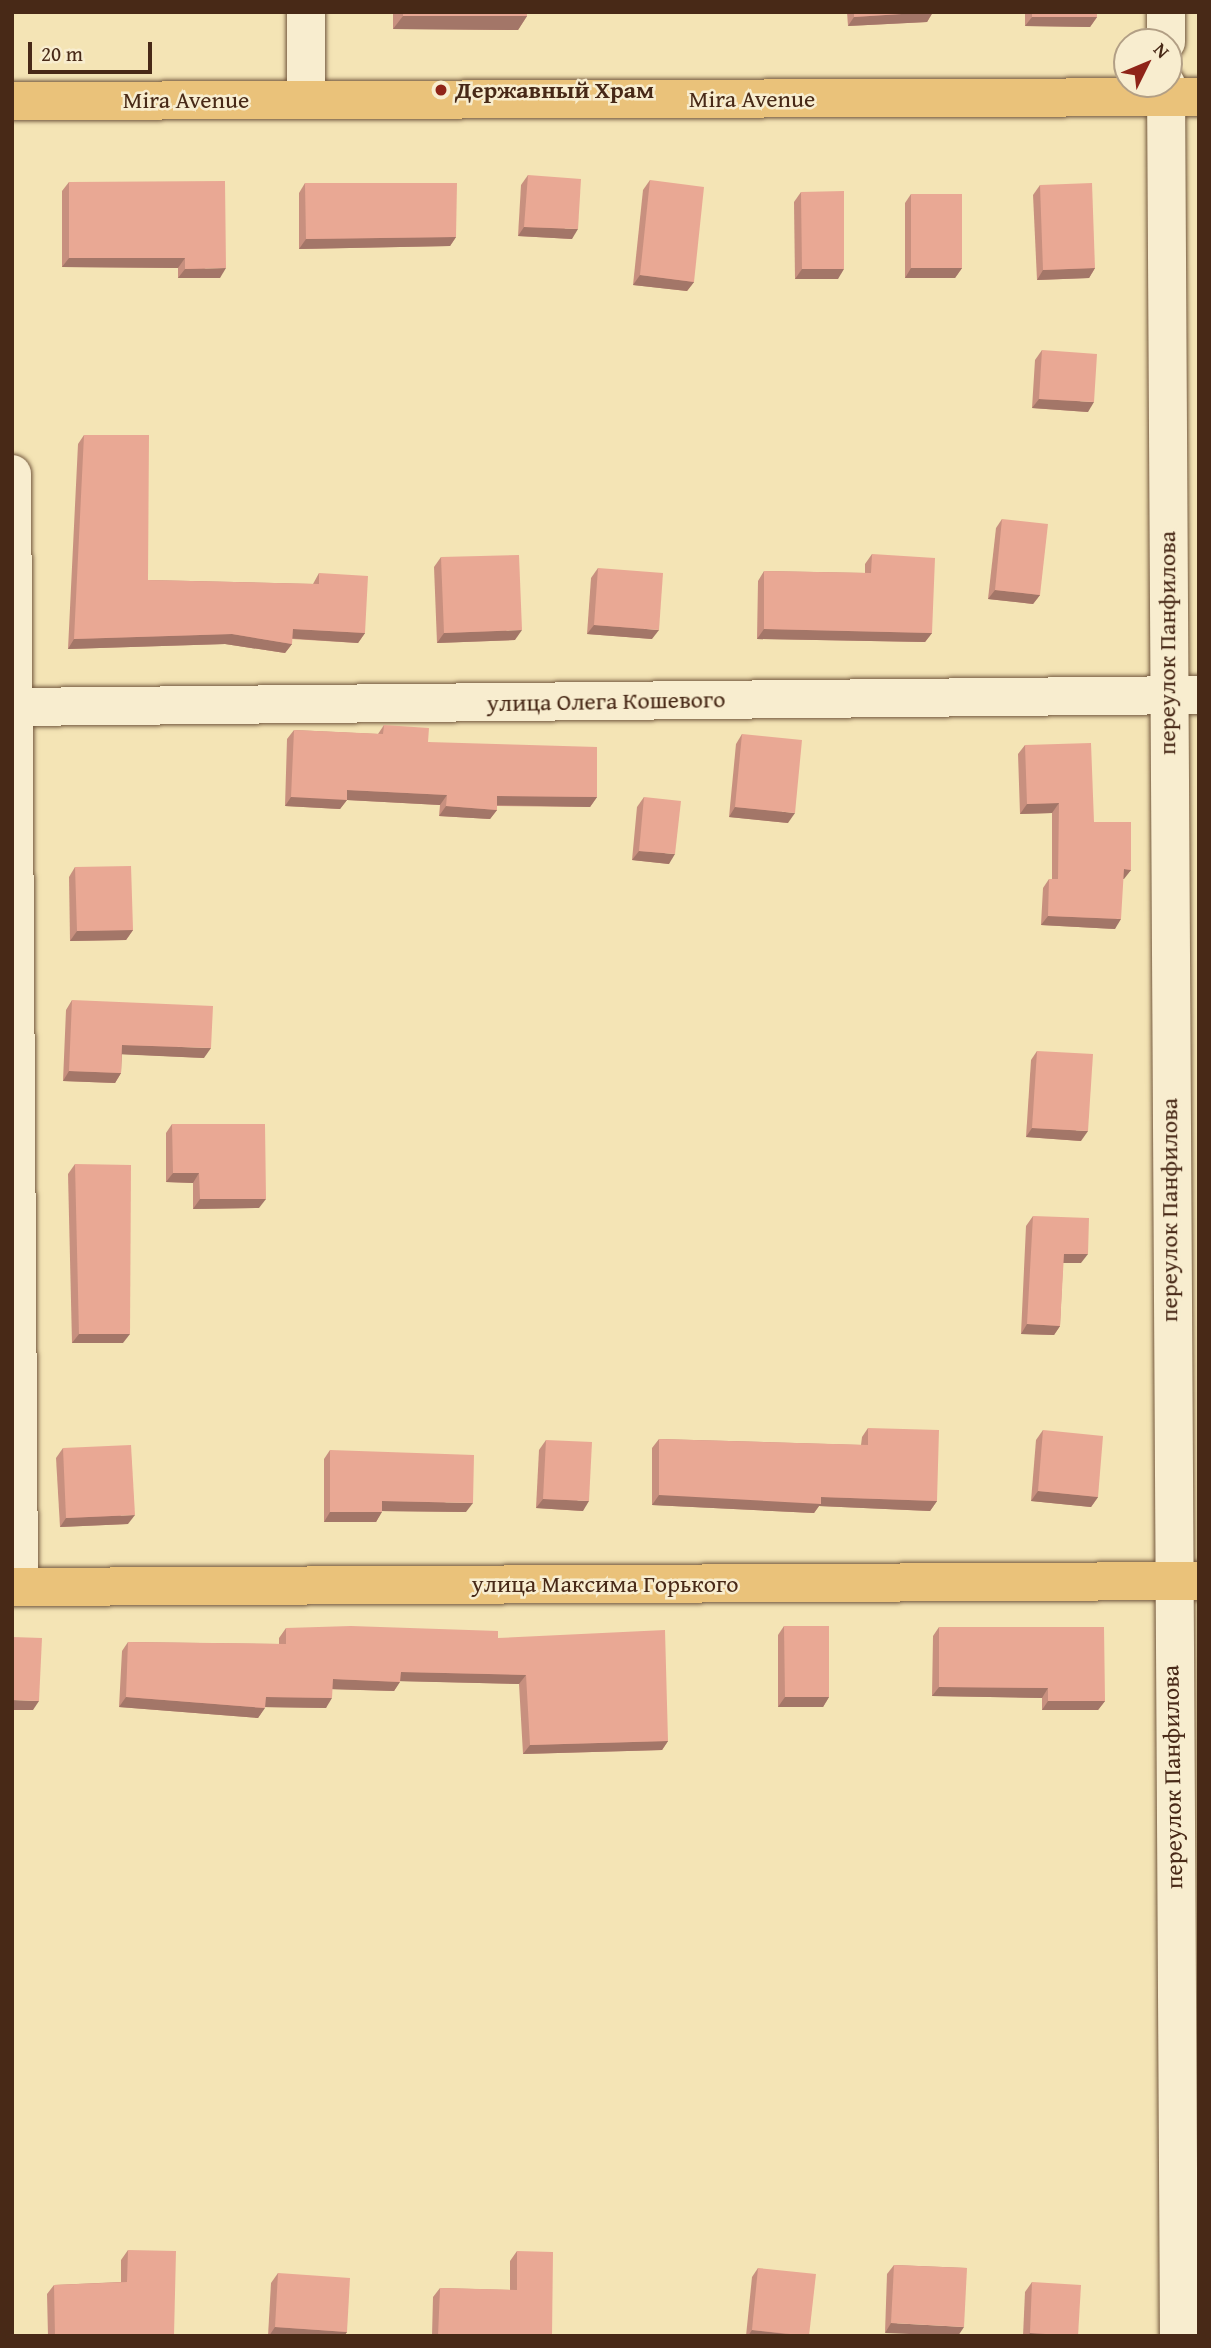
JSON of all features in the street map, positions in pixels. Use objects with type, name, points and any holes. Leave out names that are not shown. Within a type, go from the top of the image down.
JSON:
[{"type":"main road","name":"Mira Avenue","points":[[12,101],[1113,94]]},
{"type":"main road","name":"улица Максима Горького","points":[[15,1587],[1184,1581]]},
{"type":"street","points":[[306,12],[306,100]]},
{"type":"street","name":"переулок Панфилова","points":[[1177,98],[1183,695],[1184,1581],[1179,2336]]},
{"type":"street","points":[[12,474],[15,1587]]},
{"type":"street","name":"улица Олега Кошевого","points":[[13,707],[1183,695]]},
{"type":"building","points":[[403,12],[527,12],[527,16],[403,16]]},
{"type":"building","points":[[854,12],[933,12],[854,17]]},
{"type":"building","points":[[1032,12],[1097,12],[1097,17],[1032,17]]},
{"type":"building","points":[[528,175],[581,179],[578,229],[524,227]]},
{"type":"building","points":[[650,180],[704,187],[694,282],[640,275]]},
{"type":"building","points":[[225,181],[226,268],[185,269],[185,258],[69,258],[69,182]]},
{"type":"building","points":[[305,183],[457,183],[456,237],[306,239]]},
{"type":"building","points":[[1092,183],[1095,268],[1043,270],[1040,185]]},
{"type":"building","points":[[844,191],[844,269],[802,269],[801,192]]},
{"type":"building","points":[[911,194],[962,194],[962,268],[911,268]]},
{"type":"building","points":[[1042,350],[1097,354],[1094,402],[1039,399]]},
{"type":"building","points":[[84,435],[149,435],[148,580],[319,584],[319,573],[368,576],[365,633],[293,629],[292,644],[232,634],[74,639]]},
{"type":"building","points":[[1002,519],[1048,524],[1040,595],[995,590]]},
{"type":"building","points":[[872,554],[935,558],[932,633],[764,629],[764,571],[871,573]]},
{"type":"building","points":[[519,555],[522,630],[444,633],[441,557]]},
{"type":"building","points":[[598,568],[663,573],[659,630],[594,625]]},
{"type":"building","points":[[384,725],[429,728],[428,742],[597,747],[597,797],[497,796],[497,810],[446,806],[447,795],[347,790],[347,800],[291,797],[294,730],[383,734]]},
{"type":"building","points":[[742,734],[802,740],[795,813],[735,807]]},
{"type":"building","points":[[1091,743],[1094,822],[1131,822],[1131,870],[1124,869],[1121,919],[1048,916],[1049,879],[1058,879],[1059,803],[1027,804],[1025,745]]},
{"type":"building","points":[[644,797],[681,801],[675,854],[639,851]]},
{"type":"building","points":[[131,866],[133,930],[77,931],[75,867]]},
{"type":"building","points":[[72,1000],[213,1006],[211,1048],[122,1045],[121,1073],[69,1071]]},
{"type":"building","points":[[1037,1051],[1093,1054],[1088,1131],[1032,1128]]},
{"type":"building","points":[[172,1124],[265,1124],[266,1199],[200,1199],[199,1173],[173,1173]]},
{"type":"building","points":[[75,1164],[131,1165],[130,1334],[79,1334]]},
{"type":"building","points":[[1033,1216],[1089,1218],[1088,1254],[1064,1254],[1060,1326],[1027,1324]]},
{"type":"building","points":[[868,1428],[939,1430],[937,1501],[821,1497],[821,1504],[659,1495],[659,1439],[868,1445]]},
{"type":"building","points":[[1043,1430],[1103,1436],[1098,1497],[1038,1491]]},
{"type":"building","points":[[546,1440],[592,1442],[589,1501],[543,1499]]},
{"type":"building","points":[[131,1445],[135,1515],[66,1518],[63,1448]]},
{"type":"building","points":[[330,1450],[474,1455],[473,1503],[382,1501],[382,1512],[330,1512]]},
{"type":"building","points":[[351,1626],[498,1631],[498,1638],[665,1630],[668,1741],[530,1745],[526,1675],[401,1672],[400,1682],[333,1679],[332,1698],[266,1697],[265,1708],[126,1697],[128,1642],[286,1644],[286,1628]]},
{"type":"building","points":[[784,1626],[829,1626],[829,1697],[785,1697]]},
{"type":"building","points":[[939,1627],[1104,1627],[1105,1701],[1048,1701],[1048,1688],[939,1687]]},
{"type":"building","points":[[12,1637],[42,1638],[39,1701],[12,1700]]},
{"type":"building","points":[[128,2250],[176,2251],[174,2336],[55,2336],[54,2285],[127,2282]]},
{"type":"building","points":[[517,2251],[553,2252],[552,2336],[438,2336],[440,2288],[517,2290]]},
{"type":"building","points":[[894,2265],[967,2268],[964,2327],[891,2323]]},
{"type":"building","points":[[758,2268],[816,2274],[809,2336],[752,2330]]},
{"type":"building","points":[[278,2273],[350,2278],[347,2332],[275,2327]]},
{"type":"building","points":[[1032,2282],[1081,2285],[1078,2336],[1030,2333]]},
{"type":"place","name":"Державный Храм","points":[[441,90]]}]
